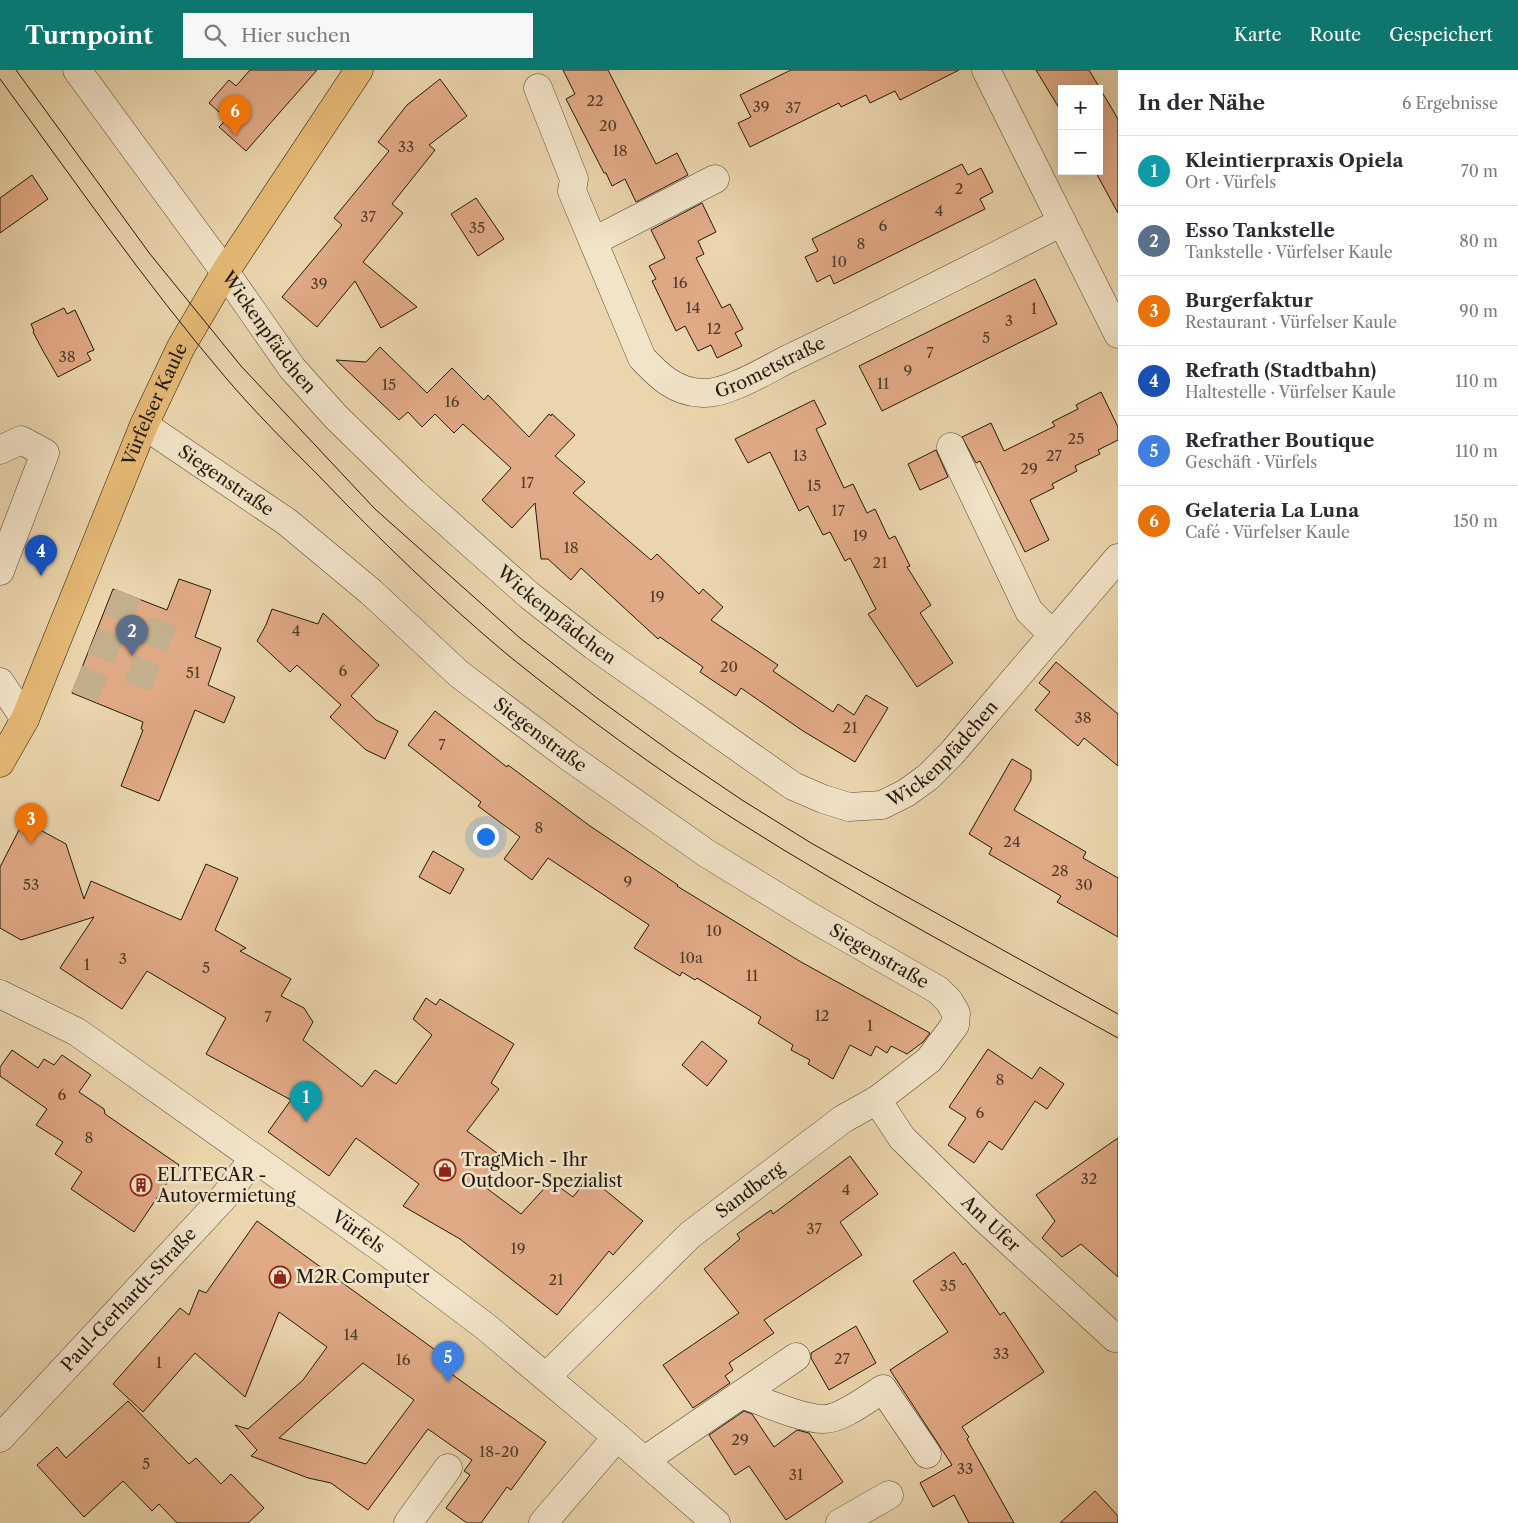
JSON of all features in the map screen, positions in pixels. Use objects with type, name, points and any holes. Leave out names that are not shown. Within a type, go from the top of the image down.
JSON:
[{"type":"main road","name":"Vürfelser Kaule","points":[[0,763],[25,719],[144,426],[189,332],[225,272],[360,70]]},
{"type":"street","name":"Wickenpfädchen","points":[[78,70],[225,272],[292,368],[336,417],[413,492],[530,596],[594,646],[793,786],[823,799],[849,807],[882,805],[906,793],[928,777],[952,753],[1118,558]]},
{"type":"street","points":[[986,70],[1118,334]]},
{"type":"street","name":"Grometstraße","points":[[538,88],[574,179],[572,191],[642,358],[661,378],[681,390],[703,394],[723,390],[812,348],[1062,222]]},
{"type":"street","points":[[594,241],[715,179]]},
{"type":"street","name":"Siegenstraße","points":[[144,426],[287,522],[372,592],[459,674],[565,754],[706,853],[809,916],[938,990],[949,1001],[956,1013]]},
{"type":"street","points":[[0,450],[21,440],[45,453],[0,571]]},
{"type":"street","points":[[951,446],[1029,612],[1053,635]]},
{"type":"street","points":[[0,682],[25,719]]},
{"type":"street","name":"Vürfels","points":[[3,1003],[77,1032],[396,1259],[486,1327],[546,1376],[716,1523]]},
{"type":"street","name":"Sandberg","points":[[546,1376],[690,1235],[843,1119],[877,1100],[929,1060],[955,1025],[956,1013]]},
{"type":"street","name":"Am Ufer","points":[[877,1100],[902,1138],[986,1220],[1115,1338]]},
{"type":"street","name":"Paul-Gerhardt-Straße","points":[[0,1438],[225,1196],[254,1158]]},
{"type":"street","points":[[645,1460],[796,1357]]},
{"type":"street","points":[[742,1394],[798,1414],[825,1419],[845,1413],[883,1389],[927,1454]]},
{"type":"street","points":[[543,1523],[618,1437]]},
{"type":"street","points":[[408,1523],[448,1468]]},
{"type":"street","points":[[840,1523],[889,1495]]},
{"type":"building","points":[[250,70],[317,70],[246,151],[219,127],[227,119],[209,103],[229,80],[236,86]]},
{"type":"building","points":[[563,70],[608,70],[656,164],[677,153],[688,175],[636,202],[625,179],[612,186],[566,99],[575,94]]},
{"type":"building","points":[[791,70],[959,70],[900,100],[895,91],[870,103],[866,95],[841,107],[839,103],[750,147],[738,123],[751,117],[740,95]]},
{"type":"building","points":[[1036,70],[1089,70],[1098,85],[1058,85],[1058,106]]},
{"type":"building","points":[[440,79],[467,116],[429,145],[435,150],[392,204],[403,213],[363,262],[417,307],[381,328],[355,281],[317,327],[282,297],[342,225],[334,218],[389,151],[378,142],[407,105]]},
{"type":"building","points":[[1103,94],[1118,119],[1118,213],[1097,175],[1103,175]]},
{"type":"building","points":[[962,164],[968,175],[981,168],[993,192],[980,199],[985,209],[834,284],[830,275],[817,282],[805,257],[818,251],[812,239]]},
{"type":"building","points":[[32,175],[48,199],[0,233],[0,198]]},
{"type":"building","points":[[476,198],[504,239],[478,256],[451,214]]},
{"type":"building","points":[[702,203],[716,232],[698,241],[704,254],[696,258],[722,308],[730,304],[743,329],[735,333],[742,346],[717,358],[711,345],[698,351],[685,326],[676,331],[652,281],[656,279],[649,266],[665,258],[651,230]]},
{"type":"building","points":[[1035,279],[1057,324],[882,411],[859,366]]},
{"type":"building","points":[[64,308],[67,314],[75,310],[94,350],[87,353],[91,360],[58,377],[33,332],[31,324]]},
{"type":"building","points":[[380,347],[427,393],[452,368],[484,400],[488,395],[529,437],[549,414],[551,416],[552,414],[575,435],[555,456],[585,482],[573,493],[651,560],[657,554],[699,594],[703,589],[723,607],[711,620],[778,665],[773,671],[833,712],[838,704],[854,715],[866,695],[888,708],[855,762],[803,731],[741,688],[736,696],[700,672],[703,667],[660,637],[658,639],[581,568],[571,580],[548,559],[541,559],[535,503],[512,528],[482,500],[511,468],[463,424],[454,433],[435,414],[422,427],[408,412],[399,420],[336,360],[366,362]]},
{"type":"building","points":[[1101,392],[1118,427],[1118,440],[1098,450],[1100,454],[1075,466],[1077,471],[1052,484],[1054,488],[1030,500],[1049,540],[1025,552],[980,461],[976,463],[962,437],[991,423],[1004,451],[1055,426],[1052,422],[1078,409],[1076,405]]},
{"type":"building","points":[[814,400],[826,424],[816,429],[844,488],[853,484],[867,513],[875,509],[889,539],[895,536],[910,566],[907,567],[931,605],[920,613],[953,663],[917,687],[868,614],[876,609],[850,558],[845,561],[830,532],[823,535],[808,506],[799,511],[770,452],[748,463],[735,439]]},
{"type":"building","points":[[936,450],[948,477],[920,490],[908,464]]},
{"type":"building","points":[[179,579],[211,590],[195,637],[221,648],[208,685],[235,697],[224,723],[195,710],[159,801],[121,786],[143,730],[141,729],[143,722],[72,693],[113,589],[167,610]]},
{"type":"building","points":[[272,609],[318,624],[323,613],[379,665],[351,696],[376,720],[398,731],[385,759],[366,750],[330,717],[341,705],[297,665],[290,672],[257,641]]},
{"type":"building","points":[[1056,662],[1118,714],[1118,766],[1084,738],[1078,746],[1035,710],[1050,692],[1039,683]]},
{"type":"building","points":[[435,711],[507,767],[508,765],[590,826],[677,886],[801,962],[930,1033],[923,1042],[907,1054],[891,1046],[887,1053],[876,1046],[871,1056],[850,1045],[833,1079],[808,1064],[810,1060],[791,1050],[793,1045],[758,1023],[761,1017],[697,978],[695,980],[682,972],[680,976],[634,948],[649,925],[548,858],[532,880],[504,859],[520,837],[478,806],[481,802],[408,745]]},
{"type":"building","points":[[1012,759],[1031,770],[1031,780],[1014,810],[1086,852],[1083,858],[1118,878],[1118,937],[1057,902],[1061,896],[989,854],[992,848],[969,834]]},
{"type":"building","points":[[33,826],[66,844],[84,899],[91,881],[181,920],[206,864],[238,878],[215,930],[246,948],[240,951],[291,979],[281,996],[304,1008],[313,1022],[303,1040],[362,1087],[375,1070],[396,1084],[432,1035],[413,1019],[426,998],[436,1005],[440,999],[514,1044],[491,1083],[499,1089],[467,1131],[501,1156],[481,1184],[521,1214],[551,1181],[573,1197],[589,1177],[643,1221],[613,1255],[609,1251],[557,1315],[460,1239],[403,1206],[419,1184],[356,1138],[329,1176],[268,1132],[291,1100],[206,1054],[226,1018],[147,971],[122,1009],[60,968],[94,917],[21,940],[0,928],[0,867],[19,830]]},
{"type":"building","points":[[433,851],[464,869],[450,894],[419,877]]},
{"type":"building","points":[[702,1041],[727,1061],[707,1086],[682,1065]]},
{"type":"building","points":[[988,1049],[1032,1079],[1040,1067],[1064,1084],[1047,1109],[1035,1101],[1002,1150],[989,1141],[974,1163],[948,1145],[966,1118],[949,1107]]},
{"type":"building","points":[[12,1050],[38,1068],[44,1059],[54,1065],[62,1055],[91,1075],[79,1092],[104,1109],[105,1114],[179,1165],[134,1232],[71,1189],[82,1172],[55,1154],[63,1142],[36,1125],[47,1109],[0,1076],[0,1067]]},
{"type":"building","points":[[1118,1138],[1118,1277],[1081,1244],[1062,1257],[1042,1238],[1055,1221],[1036,1195]]},
{"type":"building","points":[[850,1156],[878,1194],[840,1222],[862,1255],[764,1320],[774,1333],[729,1363],[733,1370],[725,1376],[730,1383],[693,1408],[663,1365],[739,1313],[704,1269],[740,1239],[737,1234],[771,1210],[773,1214]]},
{"type":"building","points":[[257,1221],[445,1357],[439,1365],[546,1442],[511,1490],[507,1487],[481,1523],[467,1523],[446,1508],[470,1475],[464,1471],[472,1460],[428,1429],[368,1510],[331,1483],[308,1478],[251,1456],[257,1450],[235,1425],[248,1429],[303,1380],[327,1347],[279,1312],[245,1397],[195,1353],[143,1412],[113,1384],[180,1308],[189,1315],[199,1290],[206,1293]],"holes":[[[363,1363],[414,1400],[366,1464],[279,1438]]]},
{"type":"building","points":[[954,1252],[963,1265],[965,1263],[1000,1315],[1004,1312],[1044,1372],[962,1427],[1014,1523],[969,1523],[954,1495],[933,1507],[920,1483],[952,1465],[890,1370],[948,1332],[913,1281]]},
{"type":"building","points":[[856,1326],[876,1363],[829,1390],[811,1358],[811,1353]]},
{"type":"building","points":[[128,1401],[189,1464],[196,1458],[221,1484],[231,1474],[264,1508],[248,1523],[177,1523],[159,1504],[152,1511],[123,1481],[84,1517],[37,1465],[57,1447],[66,1458]]},
{"type":"building","points":[[744,1411],[752,1414],[774,1447],[797,1430],[809,1433],[843,1482],[786,1520],[749,1466],[735,1475],[709,1435]]},
{"type":"building","points":[[1095,1491],[1118,1516],[1118,1523],[1060,1523]]},
{"type":"tunnel","points":[[84,697],[128,594]]},
{"type":"tunnel","points":[[137,686],[168,611]]},
{"type":"tram line","points":[[16,70],[150,254],[241,366],[375,509],[520,638],[597,698],[674,754],[742,800],[811,843],[1118,1014]]},
{"type":"tram line","points":[[0,79],[138,268],[237,391],[388,546],[484,635],[591,720],[676,781],[734,819],[828,877],[1118,1038]]},
{"type":"place","name":"Gelateria La Luna","points":[[235,136]]},
{"type":"place","name":"Refrath (Stadtbahn)","points":[[41,576]]},
{"type":"place","name":"Esso Tankstelle","points":[[132,656]]},
{"type":"place","name":"Burgerfaktur","points":[[31,844]]},
{"type":"place","name":"Kleintierpraxis Opiela","points":[[306,1122]]},
{"type":"place","name":"TragMich - Ihr Outdoor-Spezialist","points":[[445,1170]]},
{"type":"place","name":"ELITECAR - Autovermietung","points":[[141,1185]]},
{"type":"place","name":"M2R Computer","points":[[280,1277]]},
{"type":"place","name":"Refrather Boutique","points":[[448,1382]]}]
